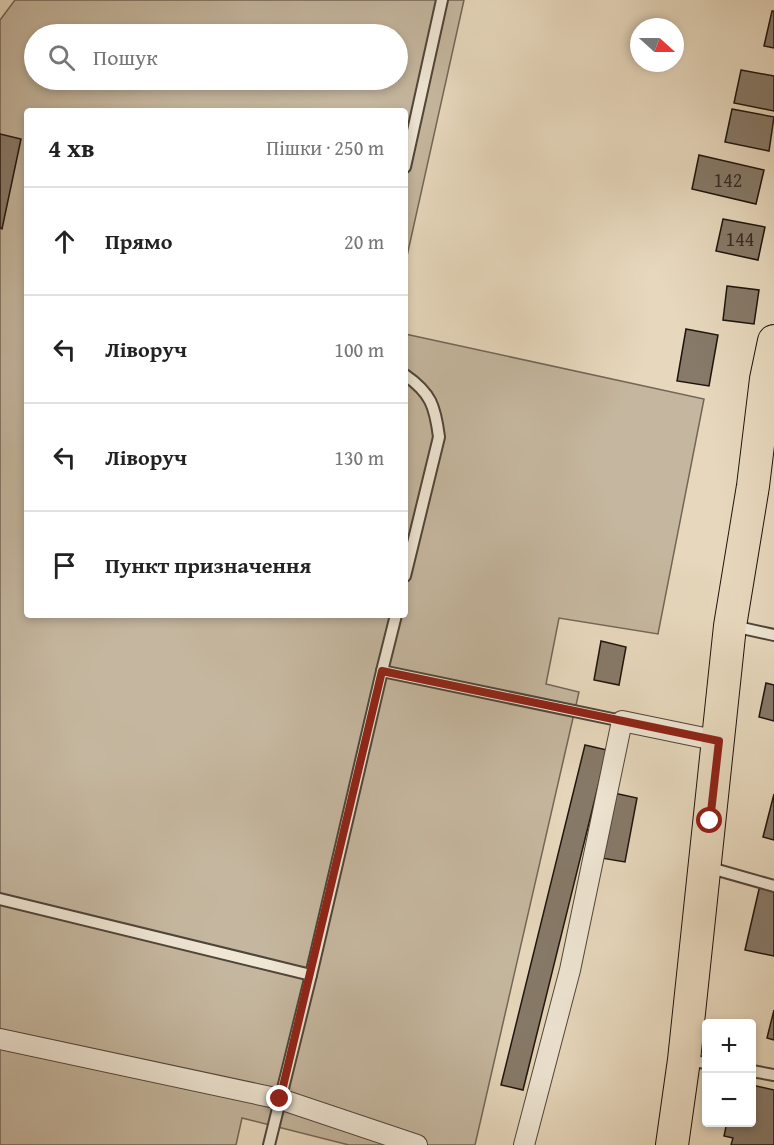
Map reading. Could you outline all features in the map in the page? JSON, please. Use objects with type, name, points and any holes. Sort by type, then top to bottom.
[{"type":"main road","points":[[672,1145],[695,1062],[704,866],[730,626],[770,379],[774,341]]},
{"type":"street","points":[[524,1145],[570,970],[622,721],[719,741]]},
{"type":"street","points":[[0,1039],[280,1099],[417,1145]]},
{"type":"lane","points":[[408,153],[442,0]]},
{"type":"lane","points":[[408,378],[429,395],[436,415],[439,437],[408,564]]},
{"type":"lane","points":[[269,1145],[395,618]]},
{"type":"lane","points":[[730,626],[774,635]]},
{"type":"lane","points":[[382,671],[622,721]]},
{"type":"lane","points":[[704,866],[774,886]]},
{"type":"lane","points":[[0,899],[311,975]]},
{"type":"lane","points":[[756,1072],[774,1075]]},
{"type":"shaded area","points":[[15,0],[464,0],[408,252],[408,108],[24,108],[24,618],[408,618],[408,335],[704,399],[658,634],[559,618],[546,684],[579,692],[475,1145],[349,1145],[242,1118],[236,1145],[0,1145],[0,20]]},
{"type":"building","points":[[772,11],[774,11],[774,48],[764,46]]},
{"type":"building","points":[[741,70],[774,76],[774,111],[734,103]]},
{"type":"building","points":[[732,109],[774,117],[769,151],[725,142]]},
{"type":"building","points":[[0,134],[21,139],[2,229],[0,228]]},
{"type":"building","points":[[699,155],[764,170],[756,204],[692,189]]},
{"type":"building","points":[[723,219],[765,227],[758,260],[716,251]]},
{"type":"building","points":[[727,286],[759,290],[754,324],[723,320]]},
{"type":"building","points":[[686,329],[718,335],[709,386],[677,381]]},
{"type":"building","points":[[601,641],[626,647],[619,685],[594,680]]},
{"type":"building","points":[[766,683],[774,685],[774,721],[759,717]]},
{"type":"building","points":[[585,745],[607,750],[523,1090],[501,1085]]},
{"type":"building","points":[[614,793],[637,798],[625,862],[601,858]]},
{"type":"building","points":[[774,794],[774,840],[763,837]]},
{"type":"building","points":[[760,885],[774,888],[774,956],[745,950]]},
{"type":"building","points":[[774,1010],[774,1040],[767,1038]]},
{"type":"building","points":[[756,1086],[774,1090],[774,1145],[731,1145],[733,1138],[724,1136],[726,1127],[756,1127]]},
{"type":"route","points":[[280,1099],[382,671],[719,741],[710,821]]}]
